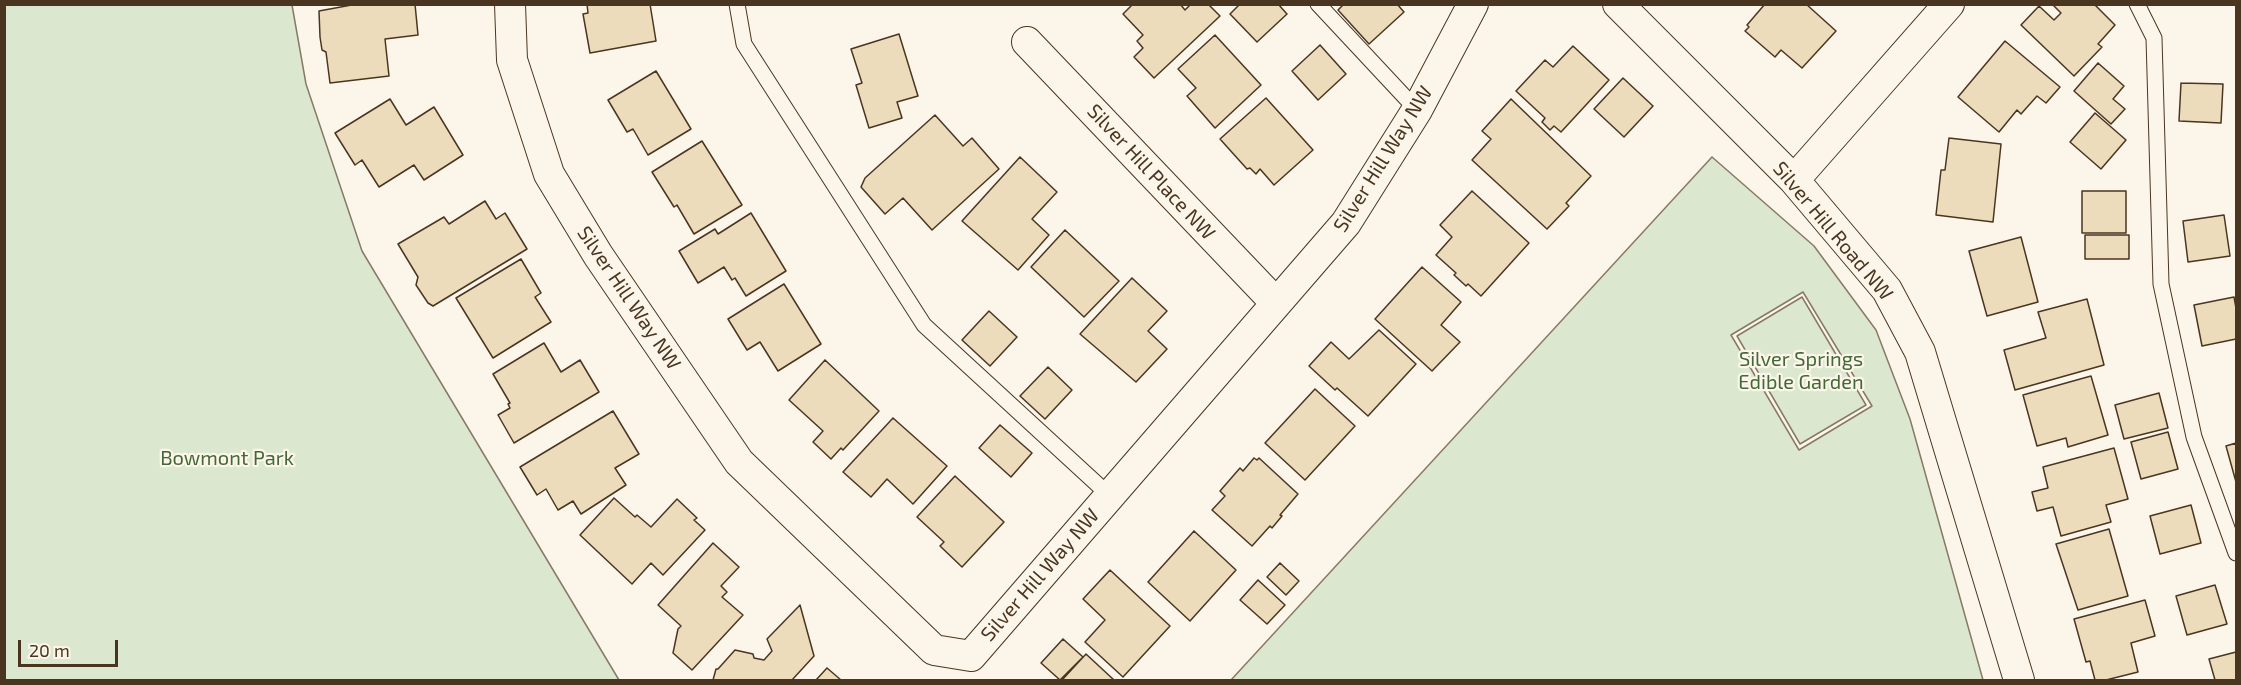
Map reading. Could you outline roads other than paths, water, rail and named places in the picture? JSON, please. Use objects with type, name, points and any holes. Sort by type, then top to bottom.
[{"type":"street","name":"Silver Hill Way NW","points":[[510,4],[512,60],[549,174],[598,255],[739,462],[934,650],[971,656],[1275,302],[1346,223],[1417,110],[1473,4]]},
{"type":"street","name":"Silver Hill Road NW","points":[[1618,4],[1794,180],[1887,290],[1920,352],[2019,681]]},
{"type":"street","points":[[1794,180],[1943,7]]},
{"type":"street","name":"Silver Hill Place NW","points":[[1027,42],[1275,302]]},
{"type":"lane","points":[[737,4],[744,45],[924,325],[1109,495]]},
{"type":"lane","points":[[1318,4],[1417,110]]},
{"type":"lane","points":[[2137,4],[2154,38],[2161,284],[2194,437],[2236,553]]},
{"type":"park label","name":"Silver Springs Edible Garden","points":[[1801,370]]},
{"type":"park label","name":"Bowmont Park","points":[[227,458]]}]
